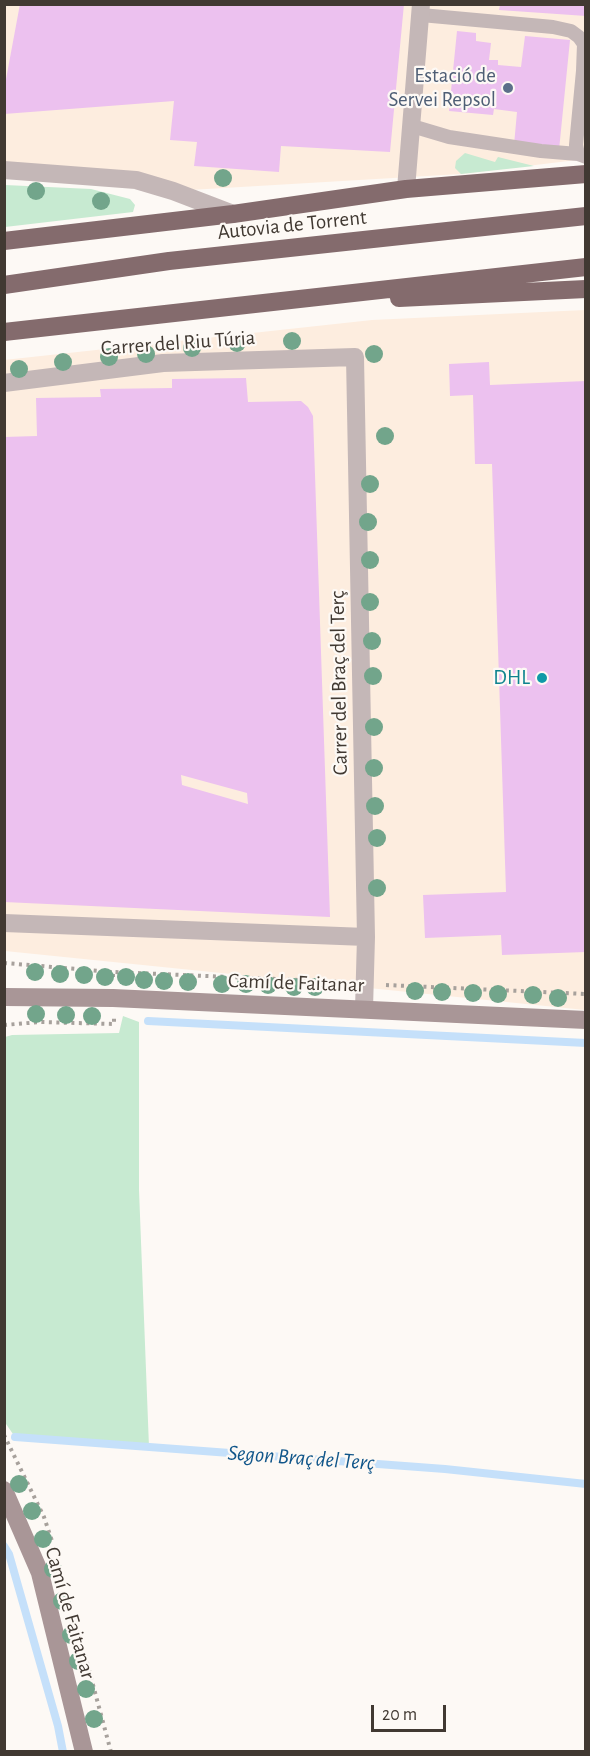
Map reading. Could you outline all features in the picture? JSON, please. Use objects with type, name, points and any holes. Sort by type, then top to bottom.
[{"type":"highway","points":[[4,241],[232,214],[406,189],[585,174]]},
{"type":"highway","name":"Autovia de Torrent","points":[[4,285],[169,261],[585,216]]},
{"type":"highway","points":[[4,332],[585,267]]},
{"type":"highway","points":[[214,307],[585,289]]},
{"type":"street","points":[[406,189],[421,10]]},
{"type":"street","points":[[4,170],[136,180],[173,191],[232,214]]},
{"type":"street","name":"Carrer del Riu Túria","points":[[4,383],[163,363],[355,357]]},
{"type":"street","name":"Carrer del Braç del Terç","points":[[355,357],[366,937],[364,1009]]},
{"type":"street","points":[[4,923],[366,937]]},
{"type":"street","name":"Camí de Faitanar","points":[[4,997],[113,998],[585,1020]]},
{"type":"street","name":"Camí de Faitanar","points":[[4,1490],[40,1573],[84,1752]]},
{"type":"lane","points":[[421,10],[553,27],[571,31],[579,37],[584,44],[576,145],[582,156]]},
{"type":"lane","points":[[411,126],[449,137],[582,156]]},
{"type":"path","points":[[4,963],[113,972],[337,981]]},
{"type":"path","points":[[113,972],[113,982]]},
{"type":"path","points":[[401,986],[585,994]]},
{"type":"path","points":[[4,1026],[40,1022],[114,1024],[114,1014]]},
{"type":"shaded area","points":[[4,5],[585,5],[585,159],[461,174],[173,191],[5,170]]},
{"type":"shaded area","points":[[585,310],[585,1010],[5,951],[4,360],[372,320]]},
{"type":"green space","points":[[465,153],[495,162],[498,157],[534,166],[461,174],[455,168],[456,161]]},
{"type":"green space","points":[[5,185],[91,189],[130,199],[135,205],[133,212],[5,227]]},
{"type":"green space","points":[[123,1016],[139,1022],[139,1190],[149,1447],[15,1437],[4,1421],[5,1037],[119,1033]]},
{"type":"building","points":[[20,4],[404,4],[390,152],[281,146],[279,172],[194,166],[197,142],[170,140],[174,101],[4,114],[4,90]]},
{"type":"building","points":[[500,5],[586,5],[586,16],[499,10]]},
{"type":"building","name":"Estació de Servei Repsol","points":[[457,31],[476,33],[476,41],[491,43],[489,60],[498,60],[498,65],[521,67],[525,36],[570,40],[559,150],[514,145],[517,112],[494,109],[493,115],[449,111]]},
{"type":"building","name":"DHL","points":[[489,362],[490,385],[586,381],[586,952],[502,955],[501,935],[425,938],[423,895],[506,892],[492,464],[475,464],[473,395],[450,396],[449,364]]},
{"type":"building","points":[[246,378],[248,402],[301,401],[313,416],[330,917],[4,902],[4,437],[37,436],[36,398],[101,397],[100,389],[172,388],[172,379]],"holes":[[[181,775],[247,793],[248,804],[182,785]]]},
{"type":"waterway","points":[[148,1021],[586,1043]]},
{"type":"waterway","name":"Segon Braç del Terç","points":[[15,1437],[445,1469],[586,1484]]},
{"type":"waterway","points":[[4,1546],[9,1554],[58,1726],[63,1752]]},
{"type":"place","name":"Estació de Servei Repsol","points":[[508,88]]},
{"type":"place","name":"DHL","points":[[542,678]]}]
